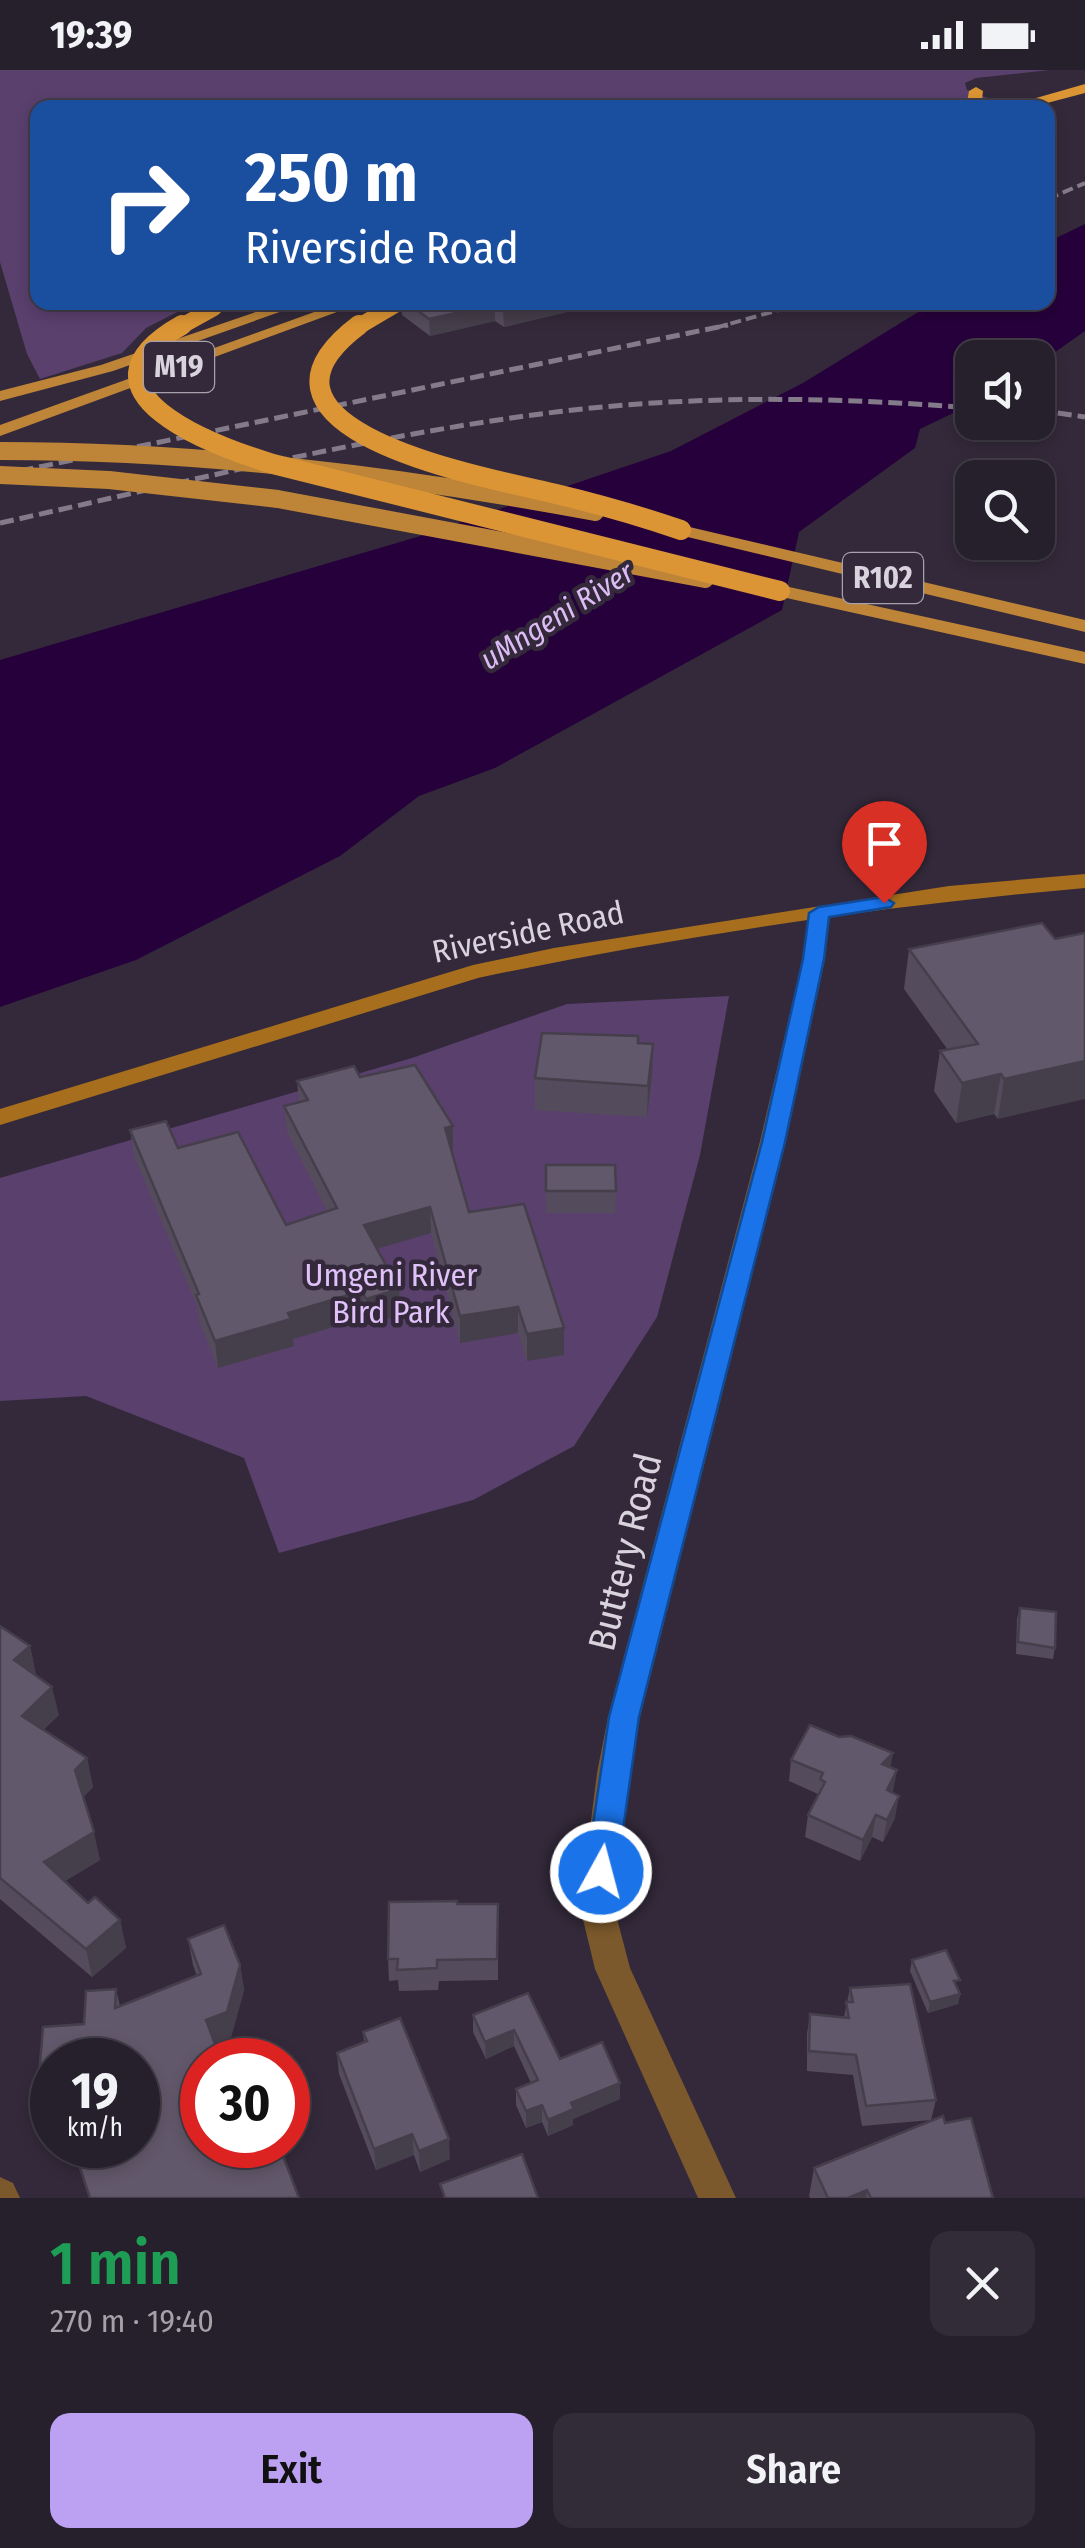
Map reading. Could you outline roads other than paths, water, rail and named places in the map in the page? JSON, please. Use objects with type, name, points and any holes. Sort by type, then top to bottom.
[{"type":"highway","points":[[1039,100],[1085,88]]},
{"type":"highway","points":[[1055,107],[1085,100]]},
{"type":"highway","points":[[212,310],[172,330],[144,358],[138,376],[143,399],[172,426],[232,452],[273,464],[780,590]]},
{"type":"highway","points":[[386,310],[348,331],[320,367],[320,388],[335,415],[368,439],[419,460],[681,530]]},
{"type":"main road","name":"M19","points":[[0,396],[106,368],[276,310]]},
{"type":"main road","name":"M19","points":[[0,431],[335,310]]},
{"type":"main road","points":[[0,451],[138,452],[296,462],[499,493],[681,530]]},
{"type":"main road","points":[[0,476],[109,480],[295,502],[666,574],[780,590]]},
{"type":"main road","name":"R102","points":[[681,530],[1085,626]]},
{"type":"main road","name":"R102","points":[[780,590],[1085,658]]},
{"type":"main road","name":"Riverside Road","points":[[0,1118],[196,1054],[473,972],[571,952],[819,913],[948,894],[1085,881]]},
{"type":"street","name":"Buttery Road","points":[[717,2198],[613,1969],[597,1907],[613,1773],[624,1717],[773,1142],[814,959],[819,913]]},
{"type":"water","name":"uMngeni River","points":[[1085,224],[1085,331],[1055,352],[1055,340],[955,340],[955,412],[920,429],[915,448],[799,532],[782,610],[495,768],[419,796],[340,856],[136,960],[0,1007],[0,660],[417,537],[671,451],[803,383],[922,310],[1055,310],[1055,239]]},
{"type":"railway","points":[[1055,196],[1085,183]]},
{"type":"railway","points":[[719,327],[779,310]]},
{"type":"railway","points":[[719,327],[728,325]]},
{"type":"railway","points":[[0,475],[719,327]]},
{"type":"railway","points":[[715,328],[719,327]]},
{"type":"railway","points":[[0,523],[351,446],[564,411],[768,399],[955,407]]},
{"type":"railway","points":[[1055,413],[1085,417]]},
{"type":"park label","name":"Umgeni River Bird Park","points":[[391,1294]]}]
